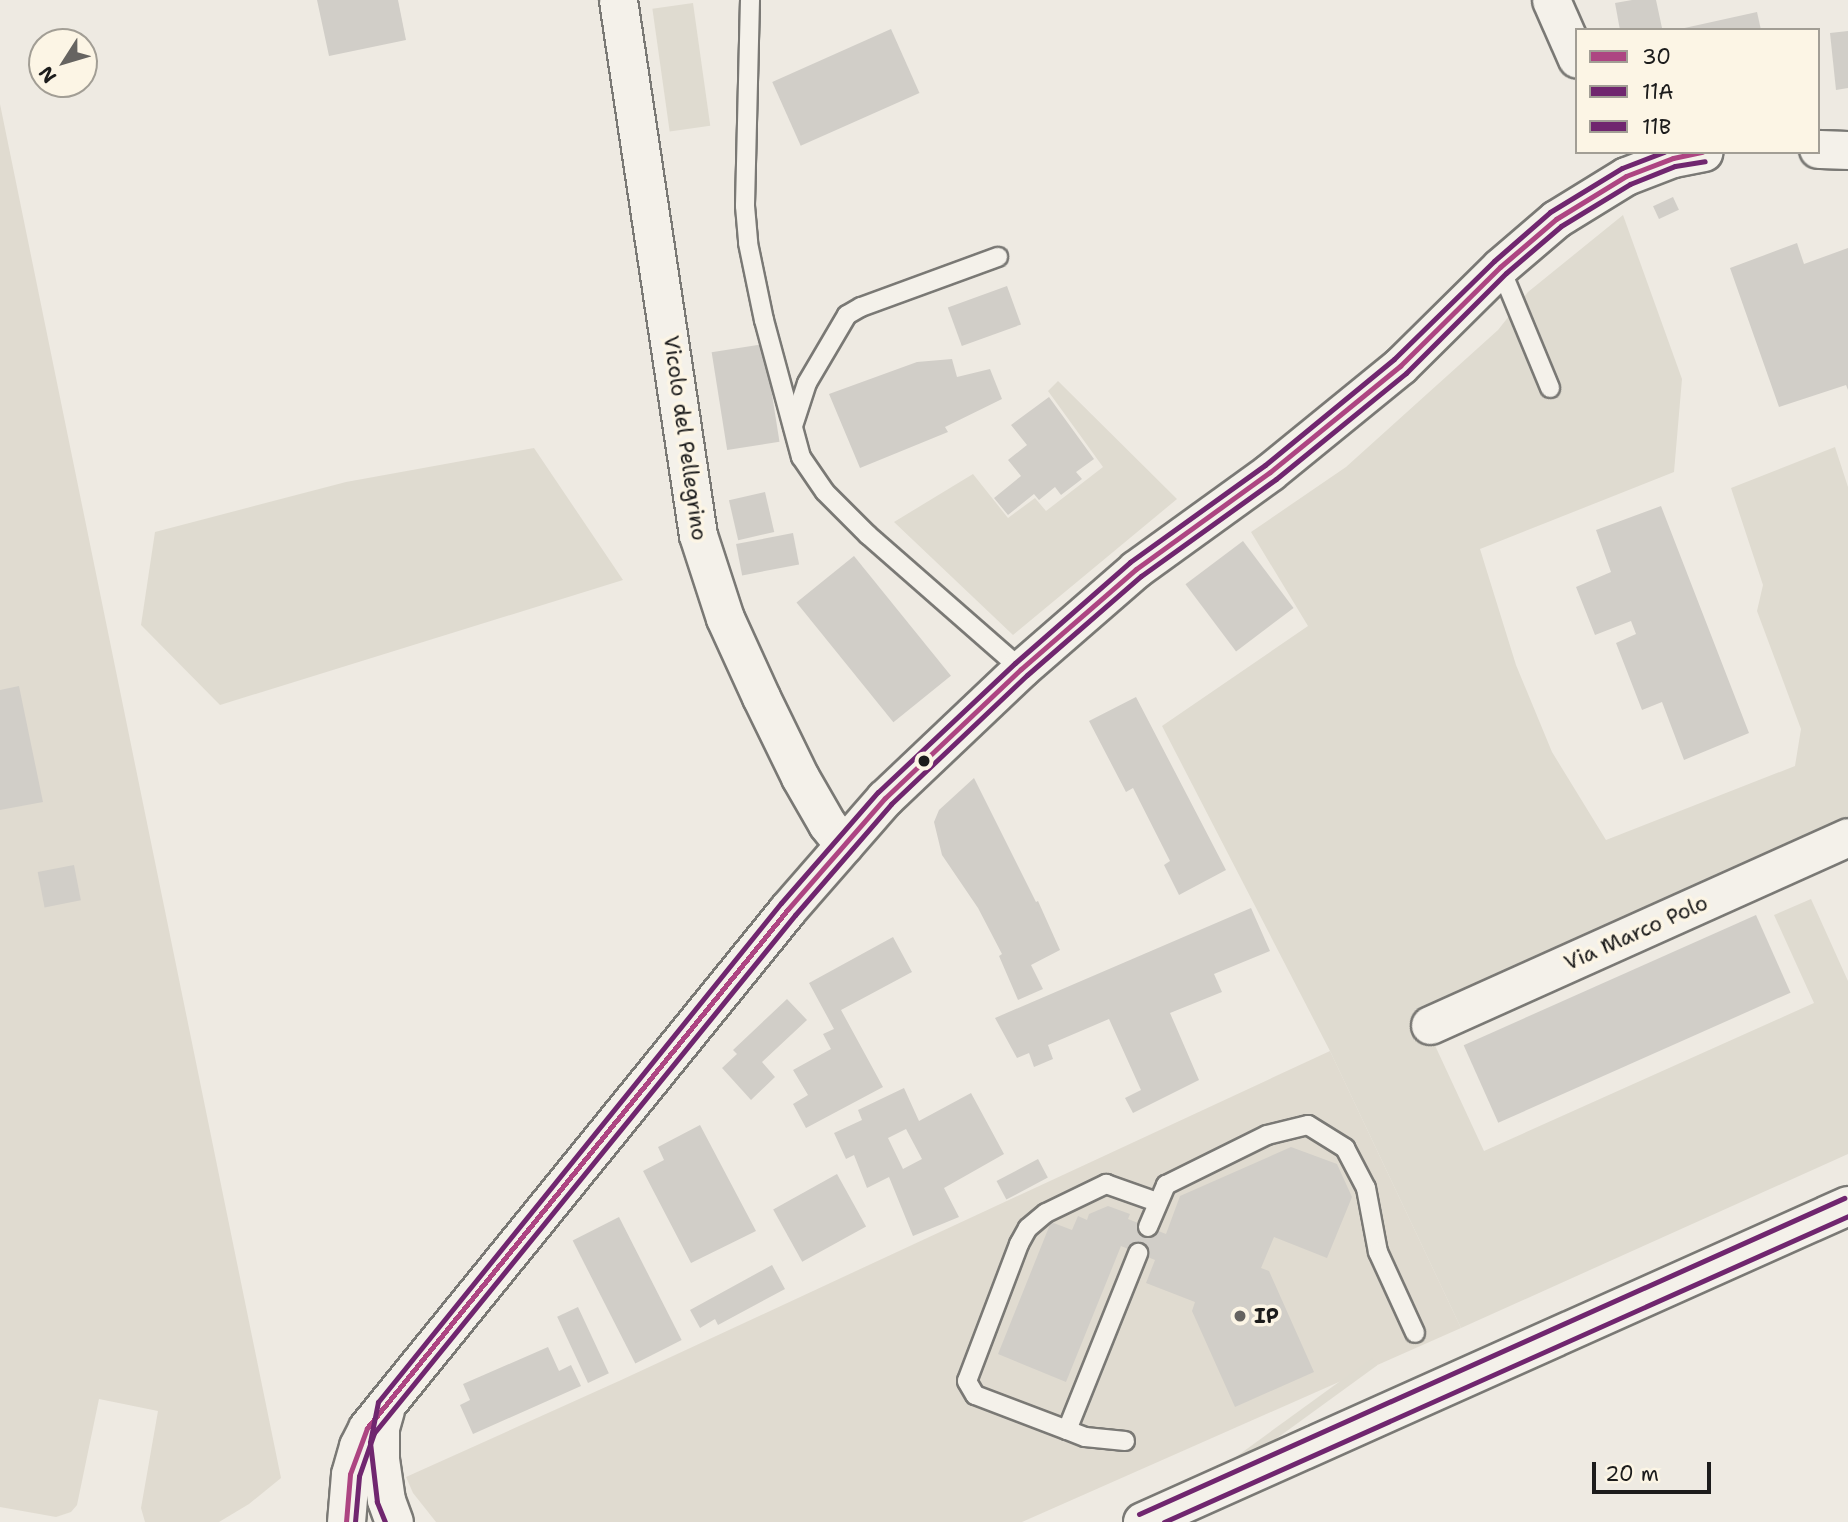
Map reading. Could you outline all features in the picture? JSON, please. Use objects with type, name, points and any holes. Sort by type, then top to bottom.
[{"type":"main road","points":[[1143,1522],[1848,1206]]},
{"type":"street","name":"Vicolo del Pellegrino","points":[[618,0],[698,535],[725,618],[761,697],[800,777],[827,824],[844,845]]},
{"type":"street","points":[[1551,0],[1575,54]]},
{"type":"street","points":[[1820,149],[1848,150]]},
{"type":"street","points":[[346,1522],[350,1474],[358,1446],[367,1428],[788,909],[885,798],[1021,669],[1136,569],[1270,472],[1399,366],[1500,267],[1621,164],[1693,154]]},
{"type":"street","name":"Via Marco Polo","points":[[1430,1025],[1846,844]]},
{"type":"street","points":[[385,1407],[380,1427],[380,1459],[386,1500],[394,1522]]},
{"type":"lane","points":[[750,0],[745,206],[748,243],[764,320],[801,457],[825,492],[897,562],[1021,669]]},
{"type":"lane","points":[[793,426],[807,383],[847,315],[861,307],[998,257]]},
{"type":"lane","points":[[1500,267],[1550,388]]},
{"type":"lane","points":[[1148,1227],[1166,1185],[1267,1135],[1308,1125],[1345,1148],[1366,1188],[1378,1252],[1415,1333]]},
{"type":"lane","points":[[1125,1441],[1086,1437],[1067,1430],[975,1395],[967,1381],[1019,1244],[1028,1228],[1046,1213],[1106,1184],[1118,1186],[1157,1202]]},
{"type":"lane","points":[[1067,1430],[1138,1253]]},
{"type":"shaded area","points":[[693,3],[710,126],[670,131],[652,9]]},
{"type":"shaded area","points":[[0,104],[281,1478],[249,1504],[219,1522],[145,1522],[141,1508],[158,1411],[99,1399],[77,1505],[71,1512],[56,1517],[0,1507]]},
{"type":"shaded area","points":[[1623,215],[1682,379],[1674,472],[1480,549],[1516,665],[1552,752],[1606,840],[1795,766],[1801,729],[1757,611],[1763,585],[1731,488],[1835,447],[1848,487],[1848,824],[1419,1011],[1484,1151],[1814,1003],[1774,915],[1811,899],[1848,981],[1848,1154],[1461,1328],[1330,1051],[1162,726],[1308,626],[1251,532],[1346,467],[1498,330],[1528,292]]},
{"type":"shaded area","points":[[1058,381],[1177,499],[1013,635],[894,522],[973,474],[1008,518],[1035,498],[1046,511],[1103,467],[1048,391]]},
{"type":"shaded area","points":[[534,448],[623,580],[220,705],[141,625],[155,532],[346,482]]},
{"type":"shaded area","points":[[1330,1051],[1461,1328],[1022,1522],[436,1522],[413,1493],[406,1477]]},
{"type":"shaded area","points":[[1372,1358],[1377,1365],[1206,1490],[1200,1483]]},
{"type":"building","points":[[317,0],[398,0],[406,40],[329,56]]},
{"type":"building","points":[[1656,0],[1662,28],[1620,28],[1615,3]]},
{"type":"building","points":[[1757,12],[1761,28],[1685,28]]},
{"type":"building","points":[[891,29],[919,93],[801,146],[772,82]]},
{"type":"building","points":[[1848,31],[1848,88],[1836,90],[1830,33]]},
{"type":"building","points":[[1673,197],[1679,210],[1659,219],[1653,206]]},
{"type":"building","points":[[1797,243],[1804,264],[1848,248],[1848,390],[1846,385],[1779,407],[1730,268]]},
{"type":"building","points":[[1007,286],[1021,325],[962,346],[948,308]]},
{"type":"building","points":[[764,344],[779,442],[727,450],[712,352]]},
{"type":"building","points":[[952,359],[957,377],[990,369],[1002,399],[945,427],[948,432],[860,468],[829,394],[917,362]]},
{"type":"building","points":[[1049,397],[1094,459],[1076,472],[1082,479],[1061,495],[1055,487],[1039,500],[1034,494],[1008,515],[994,498],[1021,476],[1008,460],[1027,445],[1011,425]]},
{"type":"building","points":[[765,492],[774,532],[738,540],[729,500]]},
{"type":"building","points":[[1661,506],[1749,733],[1684,760],[1662,702],[1642,710],[1616,643],[1636,634],[1631,621],[1595,635],[1576,587],[1611,572],[1596,530]]},
{"type":"building","points":[[793,533],[799,564],[742,575],[736,544]]},
{"type":"building","points":[[1243,541],[1294,608],[1236,651],[1185,584]]},
{"type":"building","points":[[854,556],[951,676],[893,722],[796,603]]},
{"type":"building","points":[[19,686],[43,802],[0,810],[0,690]]},
{"type":"building","points":[[1136,697],[1226,870],[1179,895],[1164,865],[1170,861],[1133,788],[1126,792],[1089,721]]},
{"type":"building","points":[[974,778],[1036,902],[1038,901],[1060,950],[1031,965],[1043,989],[1018,1000],[999,956],[1002,954],[978,908],[942,855],[934,822],[939,810]]},
{"type":"building","points":[[74,865],[81,900],[45,907],[38,872]]},
{"type":"building","points":[[1251,908],[1270,951],[1214,974],[1222,992],[1170,1013],[1199,1080],[1133,1113],[1125,1098],[1141,1090],[1109,1019],[1048,1045],[1053,1059],[1034,1067],[1029,1053],[1017,1058],[995,1018]]},
{"type":"building","points":[[1756,915],[1791,993],[1498,1123],[1464,1045]]},
{"type":"building","points":[[893,937],[912,972],[841,1010],[883,1087],[806,1128],[793,1104],[808,1095],[793,1070],[831,1049],[823,1034],[834,1029],[809,983]]},
{"type":"building","points":[[787,999],[807,1020],[762,1062],[775,1077],[751,1100],[722,1068],[737,1054],[733,1050]]},
{"type":"building","points":[[904,1088],[919,1121],[971,1093],[1004,1154],[944,1188],[959,1217],[913,1236],[889,1177],[867,1188],[854,1155],[846,1159],[834,1133],[862,1120],[858,1110]],"holes":[[[906,1129],[922,1159],[903,1169],[888,1138]]]},
{"type":"building","points":[[700,1125],[756,1231],[691,1263],[643,1171],[664,1160],[658,1147]]},
{"type":"building","points":[[1291,1147],[1337,1164],[1352,1197],[1327,1258],[1274,1237],[1261,1268],[1269,1271],[1314,1372],[1235,1407],[1192,1311],[1195,1302],[1146,1283],[1155,1260],[1121,1246],[1066,1382],[998,1354],[1051,1222],[1072,1230],[1078,1216],[1087,1220],[1089,1214],[1108,1206],[1130,1214],[1128,1219],[1166,1234],[1180,1196]]},
{"type":"building","points":[[1038,1159],[1048,1178],[1006,1200],[997,1181]]},
{"type":"building","points":[[837,1174],[866,1226],[802,1262],[773,1209]]},
{"type":"building","points":[[619,1217],[682,1340],[635,1364],[573,1241]]},
{"type":"building","points":[[772,1265],[785,1289],[718,1325],[715,1319],[700,1328],[690,1310]]},
{"type":"building","points":[[578,1307],[609,1373],[588,1383],[557,1317]]},
{"type":"building","points":[[548,1347],[559,1371],[571,1365],[581,1386],[473,1434],[460,1405],[470,1400],[463,1384]]},
{"type":"transit line","name":"11B","points":[[385,1522],[377,1502],[370,1442],[378,1402],[781,903],[878,792],[1015,663],[1130,562],[1265,465],[1394,359],[1494,261],[1550,212],[1622,168],[1659,154]]},
{"type":"transit line","name":"30","points":[[346,1522],[350,1474],[367,1428],[788,909],[885,798],[1021,669],[1136,569],[1270,472],[1400,366],[1500,267],[1556,219],[1626,176],[1673,158],[1692,154]]},
{"type":"transit line","name":"11A","points":[[355,1522],[359,1476],[374,1433],[795,915],[891,804],[1027,675],[1141,576],[1276,479],[1406,373],[1506,273],[1561,226],[1630,184],[1675,166],[1705,161]]},
{"type":"transit line","name":"11B","points":[[1139,1514],[1844,1198]]},
{"type":"transit line","name":"11A","points":[[1164,1522],[1848,1216]]},
{"type":"place","name":"IP","points":[[1240,1316]]}]
